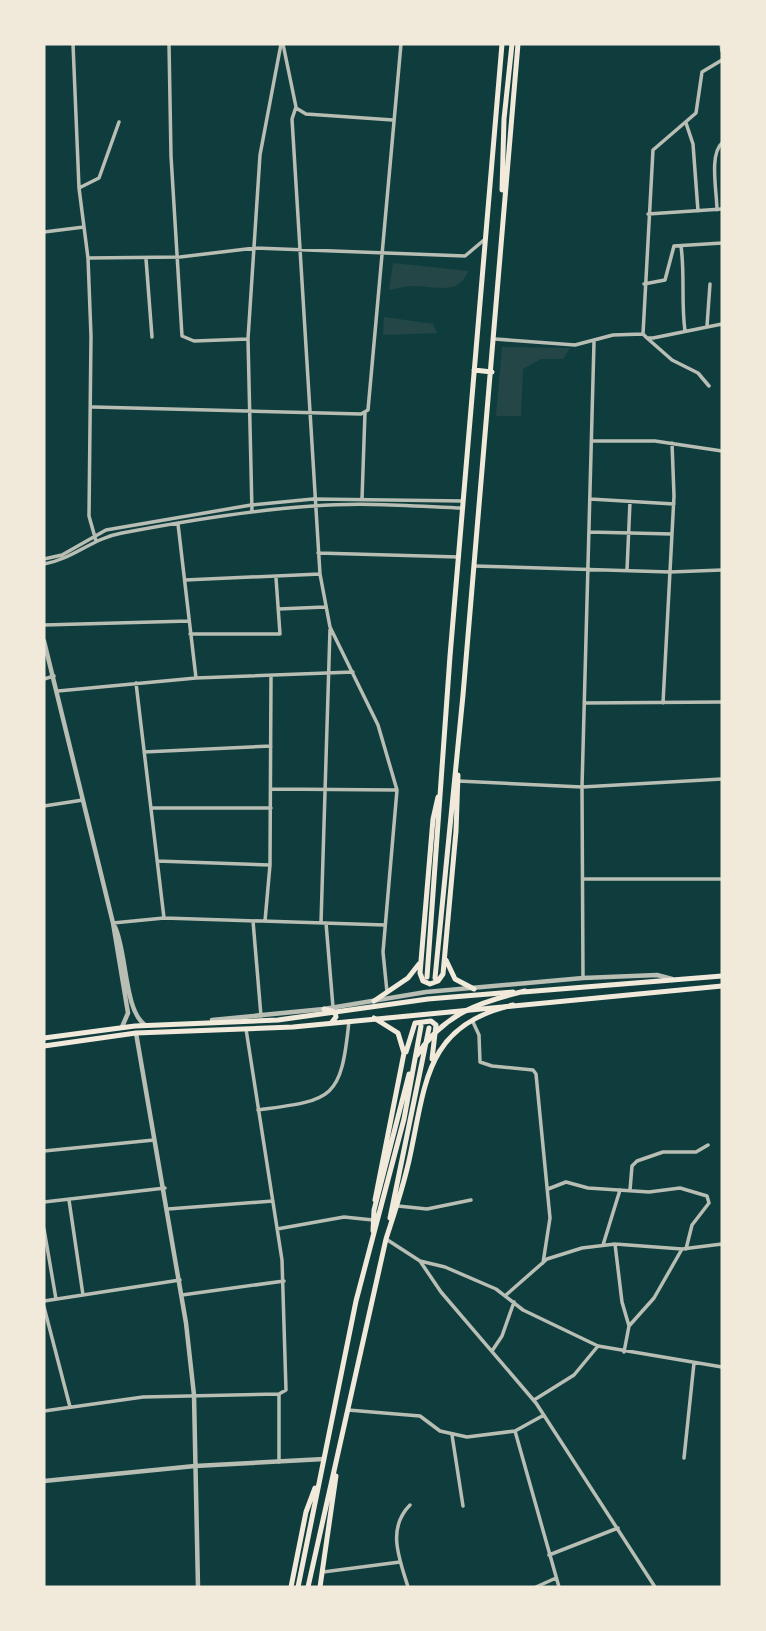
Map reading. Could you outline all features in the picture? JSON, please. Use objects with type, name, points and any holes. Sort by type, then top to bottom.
[{"type":"main road","points":[[504,204],[502,160],[512,44]]},
{"type":"main road","points":[[435,978],[495,339],[518,44]]},
{"type":"main road","points":[[427,978],[450,656],[502,46]]},
{"type":"main road","points":[[474,370],[492,372]]},
{"type":"main road","points":[[450,656],[466,659]]},
{"type":"main road","points":[[440,790],[433,819],[421,977],[432,984],[443,974],[458,781],[456,763]]},
{"type":"main road","points":[[445,953],[452,975],[474,989]]},
{"type":"main road","points":[[374,1001],[388,995],[412,974],[422,954]]},
{"type":"main road","points":[[44,1038],[122,1027],[135,1030],[145,1025],[278,1020],[428,999],[722,976]]},
{"type":"main road","points":[[44,1046],[135,1030],[246,1029],[329,1023],[722,986]]},
{"type":"main road","points":[[374,1210],[401,1097],[413,1063],[428,1039],[449,1019],[472,1006],[525,991]]},
{"type":"main road","points":[[427,1079],[439,1051],[471,1019],[513,1005]]},
{"type":"main road","points":[[324,1009],[336,1014],[334,1020],[329,1023]]},
{"type":"main road","points":[[374,1018],[398,1033],[403,1042],[404,1060]]},
{"type":"main road","points":[[375,1234],[373,1220],[377,1177],[404,1060],[415,1023],[435,1023],[437,1037],[398,1206],[386,1237]]},
{"type":"main road","points":[[298,1587],[356,1301],[404,1119],[421,1026]]},
{"type":"main road","points":[[308,1587],[386,1237],[429,1028]]},
{"type":"main road","points":[[320,1587],[334,1502],[337,1460]]},
{"type":"main road","points":[[292,1587],[306,1512],[320,1475]]},
{"type":"street","points":[[73,44],[79,188],[88,258],[93,407],[89,508],[96,541]]},
{"type":"street","points":[[169,44],[171,156],[180,257],[182,336],[194,341],[248,339]]},
{"type":"street","points":[[282,44],[296,107],[292,119],[313,499],[325,607],[330,627],[354,672],[386,744],[397,790],[383,969],[388,995],[583,978],[657,975],[677,980]]},
{"type":"street","points":[[252,512],[247,412],[248,339],[260,155],[282,44]]},
{"type":"street","points":[[362,499],[366,412],[369,406],[401,44]]},
{"type":"street","points":[[721,44],[722,51]]},
{"type":"street","points":[[709,386],[698,373],[672,360],[645,336],[644,284],[653,150],[658,142],[686,123],[698,105],[702,72],[722,60]]},
{"type":"street","points":[[296,107],[306,114],[393,120]]},
{"type":"street","points":[[79,188],[99,178],[119,122]]},
{"type":"street","points":[[686,123],[693,144],[698,211]]},
{"type":"street","points":[[648,214],[720,210],[716,157],[722,143]]},
{"type":"street","points":[[44,232],[84,227]]},
{"type":"street","points":[[88,258],[180,257],[255,248],[465,256],[484,240]]},
{"type":"street","points":[[644,284],[665,280],[674,247],[722,243]]},
{"type":"street","points":[[681,246],[683,272],[680,287],[685,331]]},
{"type":"street","points":[[145,258],[152,337]]},
{"type":"street","points":[[707,326],[710,284]]},
{"type":"street","points":[[495,339],[575,345],[613,335],[645,336],[722,324]]},
{"type":"street","points":[[583,978],[585,879],[582,787],[594,342]]},
{"type":"street","points":[[93,407],[247,412],[366,412]]},
{"type":"street","points":[[591,441],[672,443],[722,451]]},
{"type":"street","points":[[663,703],[674,504],[672,443]]},
{"type":"street","points":[[44,561],[62,555],[94,535],[119,527],[251,505],[313,499],[362,499],[463,505]]},
{"type":"street","points":[[590,499],[674,504]]},
{"type":"street","points":[[626,570],[630,502]]},
{"type":"street","points":[[44,561],[68,558],[96,541],[120,533],[252,512],[314,505],[463,505]]},
{"type":"street","points":[[178,524],[195,678]]},
{"type":"street","points":[[589,532],[672,534]]},
{"type":"street","points":[[318,553],[459,557]]},
{"type":"street","points":[[474,566],[670,572],[722,570]]},
{"type":"street","points":[[184,580],[320,574]]},
{"type":"street","points":[[190,635],[280,634],[276,578]]},
{"type":"street","points":[[278,610],[325,607]]},
{"type":"street","points":[[44,625],[188,621]]},
{"type":"street","points":[[330,627],[324,792],[324,923],[333,1007]]},
{"type":"street","points":[[44,641],[113,923],[122,946],[128,1013],[122,1027]]},
{"type":"street","points":[[58,691],[195,678],[354,672]]},
{"type":"street","points":[[44,678],[54,676]]},
{"type":"street","points":[[265,921],[270,864],[271,676]]},
{"type":"street","points":[[136,683],[164,918]]},
{"type":"street","points":[[584,703],[722,702]]},
{"type":"street","points":[[144,752],[271,746]]},
{"type":"street","points":[[458,781],[582,787],[722,779]]},
{"type":"street","points":[[271,789],[324,792],[397,790]]},
{"type":"street","points":[[44,806],[83,800]]},
{"type":"street","points":[[150,808],[271,808]]},
{"type":"street","points":[[157,861],[270,864]]},
{"type":"street","points":[[585,879],[722,879]]},
{"type":"street","points":[[113,923],[164,918],[385,925]]},
{"type":"street","points":[[253,921],[261,1016]]},
{"type":"street","points":[[125,979],[134,1012],[145,1025]]},
{"type":"street","points":[[183,1024],[374,1001]]},
{"type":"street","points":[[471,1019],[479,1035],[480,1062],[492,1066],[533,1070],[536,1074],[550,1224],[543,1263]]},
{"type":"street","points":[[258,1110],[318,1099],[329,1094],[336,1084],[349,1021]]},
{"type":"street","points":[[44,1411],[144,1396],[279,1394],[286,1390],[288,1384],[284,1281],[246,1029]]},
{"type":"street","points":[[135,1030],[183,1296],[194,1395],[198,1587]]},
{"type":"street","points":[[44,1151],[156,1140]]},
{"type":"street","points":[[630,1190],[632,1166],[637,1161],[663,1152],[696,1152],[708,1145]]},
{"type":"street","points":[[548,1189],[566,1182],[588,1188],[649,1192],[680,1188],[707,1196],[709,1203],[692,1225],[684,1249],[654,1298],[629,1326]]},
{"type":"street","points":[[44,1202],[165,1188]]},
{"type":"street","points":[[604,1245],[620,1190]]},
{"type":"street","points":[[69,1200],[83,1295]]},
{"type":"street","points":[[398,1206],[427,1209],[471,1200]]},
{"type":"street","points":[[168,1209],[273,1201]]},
{"type":"street","points":[[277,1229],[344,1216],[373,1220]]},
{"type":"street","points":[[44,1229],[56,1299]]},
{"type":"street","points":[[386,1237],[420,1261],[441,1293],[534,1400],[655,1587]]},
{"type":"street","points":[[506,1295],[543,1263],[564,1253],[615,1244],[684,1249],[722,1244]]},
{"type":"street","points":[[615,1244],[622,1302],[629,1326],[624,1352]]},
{"type":"street","points":[[420,1261],[445,1267],[506,1295],[527,1312],[598,1346],[722,1367]]},
{"type":"street","points":[[44,1301],[180,1280]]},
{"type":"street","points":[[183,1296],[284,1281]]},
{"type":"street","points":[[492,1351],[502,1336],[514,1302]]},
{"type":"street","points":[[44,1307],[70,1407]]},
{"type":"street","points":[[534,1400],[574,1374],[598,1346]]},
{"type":"street","points":[[684,1458],[694,1363]]},
{"type":"street","points":[[279,1394],[279,1462]]},
{"type":"street","points":[[348,1410],[420,1416],[452,1435],[467,1437],[515,1431],[544,1415]]},
{"type":"street","points":[[515,1431],[559,1587]]},
{"type":"street","points":[[452,1435],[463,1506]]},
{"type":"street","points":[[44,1481],[195,1466],[324,1460]]},
{"type":"street","points":[[408,1587],[400,1562],[397,1524],[410,1505]]},
{"type":"street","points":[[549,1555],[618,1528]]},
{"type":"street","points":[[323,1572],[400,1562]]},
{"type":"street","points":[[536,1587],[556,1578]]},
{"type":"shaded area","points":[[393,263],[468,271],[464,279],[452,287],[409,286],[389,290]]},
{"type":"shaded area","points":[[384,317],[433,324],[437,333],[383,335]]},
{"type":"shaded area","points":[[502,347],[570,348],[563,359],[541,359],[523,369],[521,416],[496,416]]}]
